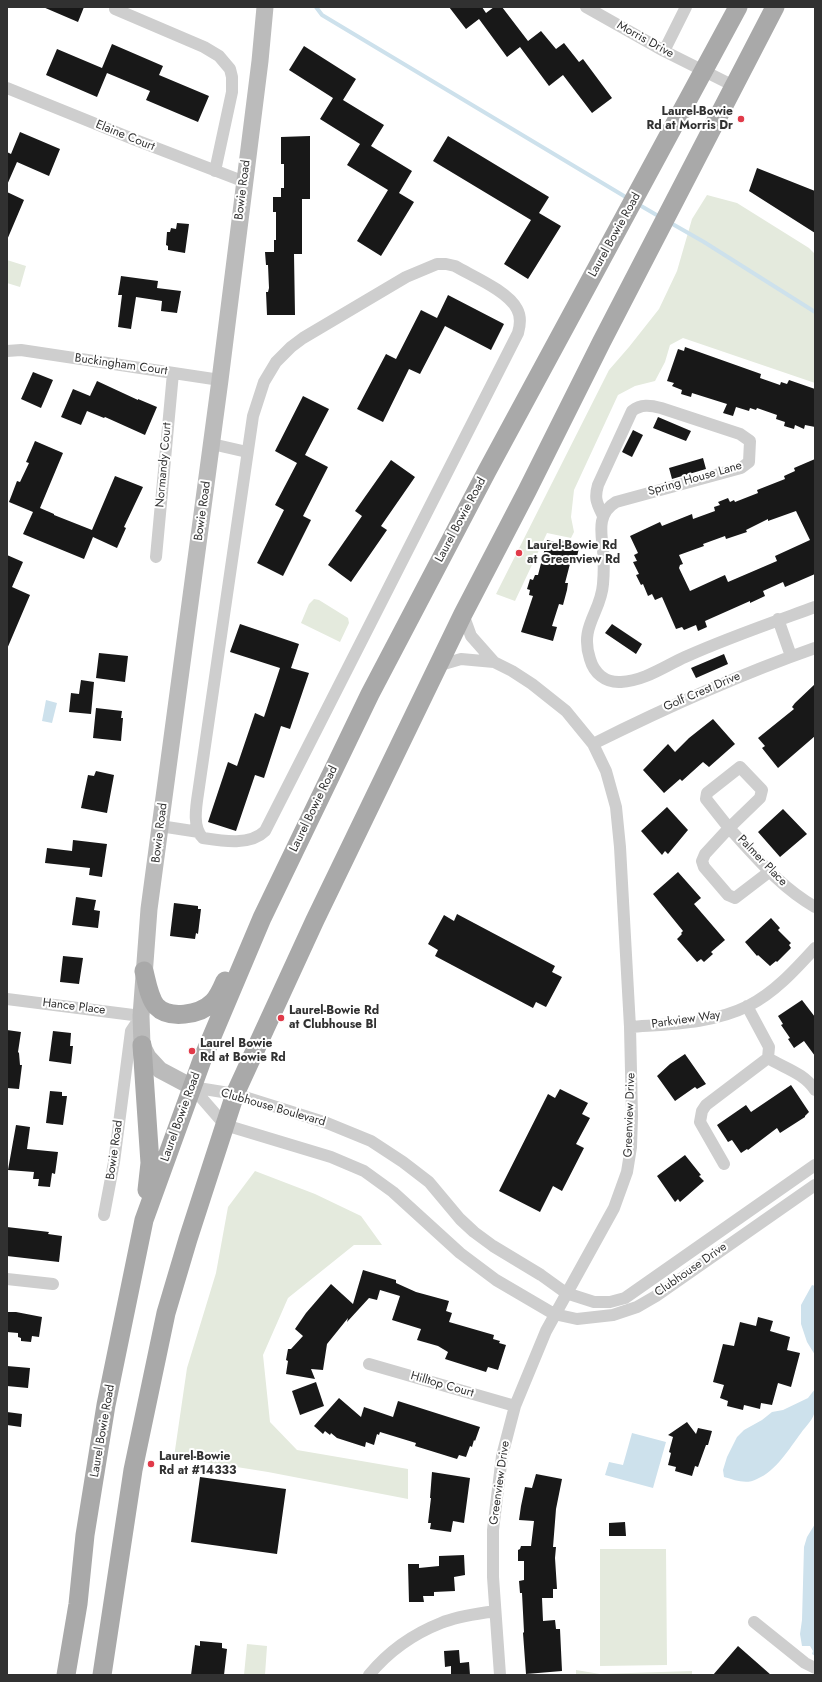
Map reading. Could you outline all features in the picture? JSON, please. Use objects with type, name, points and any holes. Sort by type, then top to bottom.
[{"type":"main road","name":"Laurel Bowie Road","points":[[66,1675],[78,1604],[89,1513],[105,1413],[144,1220],[202,1060],[262,918],[377,680],[487,472],[738,7]]},
{"type":"main road","points":[[102,1675],[133,1470],[170,1296],[235,1094],[315,920],[437,666],[527,492],[602,341],[775,7]]},
{"type":"main road","points":[[144,971],[152,999],[157,1007],[165,1012],[184,1014],[205,1008],[216,997],[246,932],[252,923],[262,918]]},
{"type":"main road","points":[[142,1045],[150,1163],[144,1220]]},
{"type":"street","name":"Bowie Road","points":[[192,1087],[160,1070],[148,1057],[142,1045],[141,1016],[144,971],[149,909],[212,444],[260,61],[265,7]]},
{"type":"street","name":"Morris Drive","points":[[586,7],[664,51],[734,86]]},
{"type":"street","points":[[664,51],[686,7]]},
{"type":"street","points":[[116,9],[204,47],[219,56],[230,69],[232,77],[232,92],[215,171]]},
{"type":"street","name":"Elaine Court","points":[[7,88],[244,182]]},
{"type":"street","points":[[437,264],[455,266],[503,294],[517,308],[519,314],[519,328],[514,343],[265,831],[257,837],[245,840],[203,838],[199,832],[196,818],[199,787],[252,416],[260,392],[271,370],[283,355],[303,338],[406,277],[437,264]]},
{"type":"street","name":"Buckingham Court","points":[[7,351],[21,350],[220,380]]},
{"type":"street","name":"Normandy Court","points":[[156,557],[173,373]]},
{"type":"street","name":"Spring House Lane","points":[[603,516],[595,495],[598,485],[632,411],[637,407],[650,405],[661,408],[740,434],[750,441],[750,462],[741,468],[616,502],[605,510],[601,533],[604,570],[602,593],[598,606],[591,619],[587,637],[589,658],[594,669],[605,679],[622,682],[649,674],[685,657],[778,619],[815,607]]},
{"type":"street","points":[[212,444],[247,452]]},
{"type":"street","name":"Greenview Drive","points":[[463,614],[471,636],[494,662],[512,671],[552,699],[566,711],[593,744],[606,771],[614,800],[618,825],[630,1027],[632,1116],[631,1147],[627,1172],[614,1208],[554,1314],[515,1406],[502,1456],[493,1530],[495,1611],[500,1675]]},
{"type":"street","points":[[778,619],[791,656]]},
{"type":"street","name":"Golf Crest Drive","points":[[593,744],[690,697],[791,656],[815,648]]},
{"type":"street","points":[[437,666],[461,659],[494,662]]},
{"type":"street","name":"Palmer Place","points":[[729,828],[760,798],[762,790],[740,767],[707,793],[706,799],[729,828],[769,872],[792,892],[815,907]]},
{"type":"street","points":[[160,826],[199,832]]},
{"type":"street","points":[[729,828],[704,854],[702,861],[704,867],[728,895],[735,898],[769,872]]},
{"type":"street","name":"Parkview Way","points":[[630,1027],[700,1020],[724,1015],[747,1006],[787,977],[815,948]]},
{"type":"street","name":"Hance Place","points":[[7,998],[141,1016]]},
{"type":"street","points":[[747,1006],[768,1052],[807,1080],[815,1090]]},
{"type":"street","name":"Bowie Road","points":[[104,1215],[114,1162],[131,1031],[141,1016]]},
{"type":"street","points":[[724,1164],[700,1122],[702,1111],[706,1105],[768,1052]]},
{"type":"street","name":"Clubhouse Boulevard","points":[[192,1087],[235,1094],[327,1123],[371,1141],[403,1162],[429,1182],[460,1219],[474,1232],[566,1293]]},
{"type":"street","name":"Clubhouse Boulevard","points":[[192,1087],[225,1125]]},
{"type":"street","points":[[225,1125],[331,1156],[364,1171],[393,1192],[460,1253],[496,1280],[554,1314]]},
{"type":"street","name":"Clubhouse Drive","points":[[566,1293],[594,1302],[610,1302],[625,1298],[815,1166]]},
{"type":"street","name":"Clubhouse Drive","points":[[554,1314],[576,1319],[613,1315],[637,1307],[656,1296],[815,1185]]},
{"type":"street","points":[[7,1279],[53,1284]]},
{"type":"street","name":"Hilltop Court","points":[[369,1364],[515,1406]]},
{"type":"street","points":[[369,1675],[390,1654],[421,1632],[441,1623],[495,1611]]},
{"type":"street","points":[[754,1622],[805,1663],[815,1668]]},
{"type":"shaded area","points":[[707,195],[737,203],[809,248],[815,254],[815,383],[683,338],[670,345],[665,362],[655,381],[635,386],[618,395],[574,490],[571,517],[574,532],[571,538],[547,533],[515,601],[496,594],[609,370],[659,309],[677,271],[692,219]]},
{"type":"shaded area","points":[[7,260],[26,266],[20,287],[7,283]]},
{"type":"shaded area","points":[[314,599],[319,600],[348,618],[349,623],[340,642],[301,623],[309,604]]},
{"type":"shaded area","points":[[255,1171],[315,1194],[361,1216],[382,1245],[354,1245],[288,1298],[263,1355],[270,1422],[297,1450],[408,1469],[408,1499],[268,1472],[174,1457],[187,1368],[216,1273],[228,1207]]},
{"type":"shaded area","points":[[600,1549],[666,1549],[667,1665],[600,1666]]},
{"type":"shaded area","points":[[247,1644],[267,1646],[265,1675],[244,1675]]},
{"type":"shaded area","points":[[576,1670],[600,1674],[692,1671],[692,1675],[576,1675]]},
{"type":"water","points":[[46,700],[57,703],[52,723],[42,721]]},
{"type":"water","points":[[812,1285],[815,1286],[815,1355],[807,1342],[801,1324],[801,1305]]},
{"type":"water","points":[[815,1389],[815,1408],[810,1422],[770,1471],[749,1482],[724,1477],[723,1470],[727,1457],[737,1437],[744,1430],[762,1420],[772,1412],[783,1410],[808,1398]]},
{"type":"water","points":[[632,1433],[666,1442],[653,1488],[605,1475],[609,1462],[623,1465]]},
{"type":"water","points":[[815,1524],[815,1656],[812,1654],[813,1651],[810,1646],[802,1646],[800,1634],[802,1620],[804,1547],[807,1537]]},
{"type":"building","points":[[43,7],[84,7],[78,22]]},
{"type":"building","points":[[449,7],[482,7],[486,13],[494,7],[502,7],[528,41],[541,31],[556,49],[564,43],[579,62],[583,59],[612,98],[592,113],[563,75],[549,86],[520,47],[507,57],[479,19],[466,29]]},
{"type":"building","points":[[112,44],[163,66],[159,75],[209,96],[198,122],[146,100],[150,91],[107,73],[97,97],[46,75],[57,49],[102,68]]},
{"type":"building","points":[[304,46],[356,79],[343,100],[384,125],[371,146],[412,171],[399,193],[414,202],[381,256],[357,241],[388,190],[347,165],[360,144],[320,119],[333,98],[289,70]]},
{"type":"building","points":[[20,132],[60,149],[49,176],[17,162],[7,185],[7,152],[11,154]]},
{"type":"building","points":[[310,136],[310,199],[302,199],[302,254],[294,254],[295,315],[267,315],[266,292],[268,292],[269,288],[268,265],[266,265],[265,252],[274,252],[274,240],[276,240],[276,212],[273,212],[273,197],[281,197],[281,188],[284,188],[284,164],[281,164],[281,137]]},
{"type":"building","points":[[448,136],[549,197],[539,213],[561,226],[528,279],[504,264],[531,220],[433,161]]},
{"type":"building","points":[[757,168],[815,191],[815,233],[749,191]]},
{"type":"building","points":[[7,192],[24,200],[7,240]]},
{"type":"building","points":[[177,223],[189,224],[185,253],[168,250],[168,246],[166,245],[167,232],[170,232],[171,228],[176,229]]},
{"type":"building","points":[[121,276],[158,281],[157,288],[181,291],[177,313],[161,311],[162,301],[136,297],[131,329],[118,327],[122,295],[118,295]]},
{"type":"building","points":[[448,295],[504,324],[491,350],[445,326],[420,374],[409,369],[383,422],[357,409],[386,354],[396,359],[421,310],[437,318]]},
{"type":"building","points":[[685,347],[761,374],[760,378],[780,385],[781,382],[787,384],[789,380],[815,389],[815,427],[805,425],[804,429],[795,425],[794,429],[784,426],[785,422],[776,419],[777,415],[757,408],[756,410],[750,408],[749,411],[736,407],[733,416],[723,413],[727,404],[692,393],[691,397],[681,394],[682,390],[672,386],[674,383],[667,381],[678,349],[684,351]]},
{"type":"building","points":[[33,372],[53,380],[41,408],[21,399]]},
{"type":"building","points":[[97,381],[157,407],[145,435],[105,417],[104,418],[87,411],[81,425],[61,417],[73,389],[90,396]]},
{"type":"building","points":[[303,396],[329,409],[305,455],[328,467],[303,516],[311,520],[283,576],[257,563],[284,510],[275,505],[297,463],[275,451]]},
{"type":"building","points":[[658,417],[691,431],[686,441],[653,428]]},
{"type":"building","points":[[633,430],[643,435],[632,457],[622,452]]},
{"type":"building","points":[[35,441],[63,453],[40,508],[54,515],[92,530],[115,476],[143,487],[124,527],[126,528],[117,548],[93,537],[84,559],[23,534],[33,512],[9,502],[17,481],[20,482],[29,463],[26,462]]},
{"type":"building","points":[[703,458],[706,469],[672,479],[669,468]]},
{"type":"building","points":[[815,459],[815,574],[785,587],[783,582],[763,591],[765,596],[705,621],[707,627],[698,631],[696,625],[684,630],[682,627],[676,629],[662,597],[655,600],[652,594],[648,596],[643,584],[641,585],[636,575],[639,574],[633,562],[637,561],[634,555],[638,553],[630,536],[660,522],[662,526],[692,514],[693,519],[715,511],[714,507],[720,505],[718,502],[728,498],[730,502],[734,500],[735,502],[758,493],[757,490],[785,479],[784,476],[795,471],[794,468]],"holes":[[[796,511],[810,540],[775,556],[777,561],[728,582],[725,575],[690,591],[679,568],[680,565],[683,564],[679,555],[704,546],[703,544],[725,536],[726,539],[747,532],[746,530],[768,519],[768,521]]]},
{"type":"building","points":[[391,460],[415,477],[381,526],[387,530],[351,582],[328,565],[362,516],[355,511]]},
{"type":"building","points":[[547,540],[559,543],[560,540],[578,545],[577,548],[579,548],[576,561],[571,560],[565,583],[568,583],[563,605],[559,604],[552,626],[557,627],[553,641],[521,632],[533,596],[529,595],[530,590],[527,589],[530,579],[533,580],[535,575],[538,575]]},
{"type":"building","points":[[7,555],[23,562],[12,587],[30,595],[7,649]]},
{"type":"building","points":[[240,624],[299,644],[291,668],[309,673],[290,729],[281,726],[264,778],[255,775],[236,831],[208,822],[228,762],[237,766],[255,713],[264,717],[280,668],[230,652]]},
{"type":"building","points":[[612,624],[642,644],[636,654],[605,633]]},
{"type":"building","points":[[99,653],[128,656],[125,682],[96,678]]},
{"type":"building","points":[[724,654],[728,664],[696,678],[691,668]]},
{"type":"building","points":[[81,680],[94,682],[91,714],[69,712],[71,693],[79,694]]},
{"type":"building","points":[[815,684],[815,736],[778,768],[762,748],[765,746],[758,738],[794,709],[792,707],[795,703]]},
{"type":"building","points":[[96,708],[122,711],[121,718],[123,718],[121,741],[93,738]]},
{"type":"building","points":[[713,719],[735,744],[709,767],[703,762],[682,781],[680,779],[664,793],[643,770],[668,744],[675,752],[689,738]]},
{"type":"building","points":[[96,771],[114,775],[107,813],[81,808],[88,775],[94,776]]},
{"type":"building","points":[[667,807],[688,830],[668,854],[665,851],[662,855],[641,831]]},
{"type":"building","points":[[783,809],[807,834],[780,857],[758,832]]},
{"type":"building","points":[[73,840],[107,844],[102,877],[89,875],[90,868],[45,863],[47,848],[72,851]]},
{"type":"building","points":[[678,872],[701,898],[694,904],[725,940],[711,952],[713,954],[704,962],[701,959],[697,962],[677,939],[683,931],[653,894]]},
{"type":"building","points":[[76,897],[96,900],[94,910],[100,911],[98,928],[72,925]]},
{"type":"building","points":[[174,903],[198,906],[198,909],[201,909],[198,934],[196,933],[195,939],[170,936]]},
{"type":"building","points":[[457,914],[555,966],[552,972],[562,977],[546,1007],[536,1002],[533,1008],[435,956],[438,950],[428,944],[444,915],[454,921]]},
{"type":"building","points":[[771,918],[780,928],[778,930],[791,943],[789,945],[791,948],[777,962],[776,961],[770,966],[758,955],[757,956],[745,942]]},
{"type":"building","points":[[63,956],[83,958],[79,984],[60,982]]},
{"type":"building","points":[[802,1000],[815,1017],[815,1056],[804,1041],[794,1048],[788,1039],[790,1038],[781,1025],[783,1024],[778,1016]]},
{"type":"building","points":[[7,1030],[21,1032],[18,1052],[20,1065],[22,1065],[19,1089],[7,1088]]},
{"type":"building","points":[[53,1031],[71,1033],[70,1046],[73,1046],[71,1064],[49,1061]]},
{"type":"building","points":[[685,1054],[706,1084],[697,1089],[695,1087],[675,1101],[657,1076],[670,1064]]},
{"type":"building","points":[[791,1085],[809,1112],[805,1117],[780,1133],[777,1128],[748,1150],[747,1149],[741,1153],[732,1140],[728,1142],[717,1125],[746,1105],[751,1112]]},
{"type":"building","points":[[560,1089],[588,1103],[582,1114],[590,1118],[576,1144],[584,1148],[562,1191],[553,1186],[540,1212],[499,1191],[548,1094],[555,1098]]},
{"type":"building","points":[[50,1091],[62,1092],[62,1096],[67,1096],[63,1125],[46,1123]]},
{"type":"building","points":[[16,1125],[30,1127],[27,1149],[58,1152],[55,1174],[52,1173],[50,1187],[38,1186],[39,1179],[33,1179],[34,1172],[8,1170]]},
{"type":"building","points":[[685,1155],[704,1181],[680,1202],[678,1199],[675,1202],[657,1176]]},
{"type":"building","points":[[7,1227],[49,1232],[48,1234],[62,1236],[59,1262],[7,1256]]},
{"type":"building","points":[[363,1270],[396,1280],[396,1283],[416,1292],[449,1301],[446,1311],[452,1313],[449,1322],[494,1335],[493,1339],[506,1345],[498,1370],[488,1367],[486,1372],[445,1359],[448,1352],[438,1346],[417,1340],[421,1329],[392,1320],[400,1296],[380,1290],[377,1300],[369,1298],[347,1322],[348,1318],[327,1344],[323,1370],[311,1369],[315,1379],[286,1374],[288,1349],[291,1349],[303,1336],[295,1329],[306,1313],[331,1284],[353,1304]]},
{"type":"building","points":[[7,1312],[16,1312],[42,1317],[39,1337],[32,1336],[31,1342],[21,1341],[21,1338],[18,1337],[18,1333],[7,1332]]},
{"type":"building","points":[[758,1317],[773,1321],[770,1331],[790,1337],[787,1350],[800,1353],[791,1387],[778,1383],[772,1405],[761,1403],[760,1409],[744,1405],[743,1410],[727,1406],[728,1401],[720,1398],[724,1385],[713,1382],[723,1344],[734,1346],[740,1322],[756,1326]]},
{"type":"building","points":[[7,1366],[30,1368],[28,1388],[7,1386]]},
{"type":"building","points":[[316,1382],[324,1406],[300,1415],[292,1391]]},
{"type":"building","points":[[339,1398],[361,1417],[364,1407],[393,1417],[398,1401],[480,1427],[475,1441],[474,1440],[472,1447],[470,1446],[466,1457],[459,1455],[457,1459],[415,1446],[416,1443],[380,1432],[379,1435],[377,1434],[374,1445],[366,1442],[365,1447],[337,1438],[331,1433],[330,1435],[325,1431],[323,1434],[314,1426]]},
{"type":"building","points":[[7,1412],[22,1414],[21,1427],[7,1425]]},
{"type":"building","points":[[687,1422],[696,1434],[698,1428],[712,1431],[708,1445],[706,1445],[698,1467],[695,1466],[692,1476],[675,1471],[676,1467],[668,1465],[671,1453],[669,1452],[673,1437],[668,1435]]},
{"type":"building","points":[[432,1472],[470,1478],[464,1523],[453,1521],[451,1532],[430,1529],[431,1523],[428,1523]]},
{"type":"building","points":[[536,1474],[562,1479],[556,1509],[553,1547],[556,1547],[555,1558],[557,1589],[553,1589],[553,1598],[542,1598],[543,1621],[555,1620],[556,1629],[560,1629],[562,1671],[526,1674],[522,1593],[520,1593],[519,1581],[524,1580],[524,1561],[518,1561],[518,1550],[521,1546],[531,1546],[534,1521],[519,1520],[525,1487],[532,1488]]},
{"type":"building","points":[[200,1477],[286,1489],[277,1554],[191,1542]]},
{"type":"building","points":[[625,1522],[626,1536],[609,1536],[609,1523]]},
{"type":"building","points":[[464,1555],[465,1575],[454,1577],[455,1591],[434,1592],[434,1596],[423,1596],[424,1602],[409,1602],[408,1564],[419,1564],[419,1568],[439,1566],[439,1556]]},
{"type":"building","points":[[200,1641],[222,1643],[222,1648],[227,1649],[224,1675],[191,1675],[195,1645],[200,1646]]},
{"type":"building","points":[[738,1646],[771,1675],[713,1675]]},
{"type":"building","points":[[459,1650],[460,1663],[469,1662],[470,1675],[451,1675],[451,1666],[445,1667],[444,1651]]},
{"type":"waterway","points":[[316,7],[322,15],[629,199]]},
{"type":"waterway","points":[[636,203],[660,217]]},
{"type":"waterway","points":[[669,222],[704,242],[815,312]]},
{"type":"place","name":"Laurel-Bowie Rd at Morris Dr","points":[[741,119]]},
{"type":"place","name":"Laurel-Bowie Rd at Greenview Rd","points":[[519,553]]},
{"type":"place","name":"Laurel-Bowie Rd at Clubhouse Bl","points":[[281,1018]]},
{"type":"place","name":"Laurel Bowie Rd at Bowie Rd","points":[[192,1051]]},
{"type":"place","name":"Laurel-Bowie Rd at #14333","points":[[151,1464]]}]
